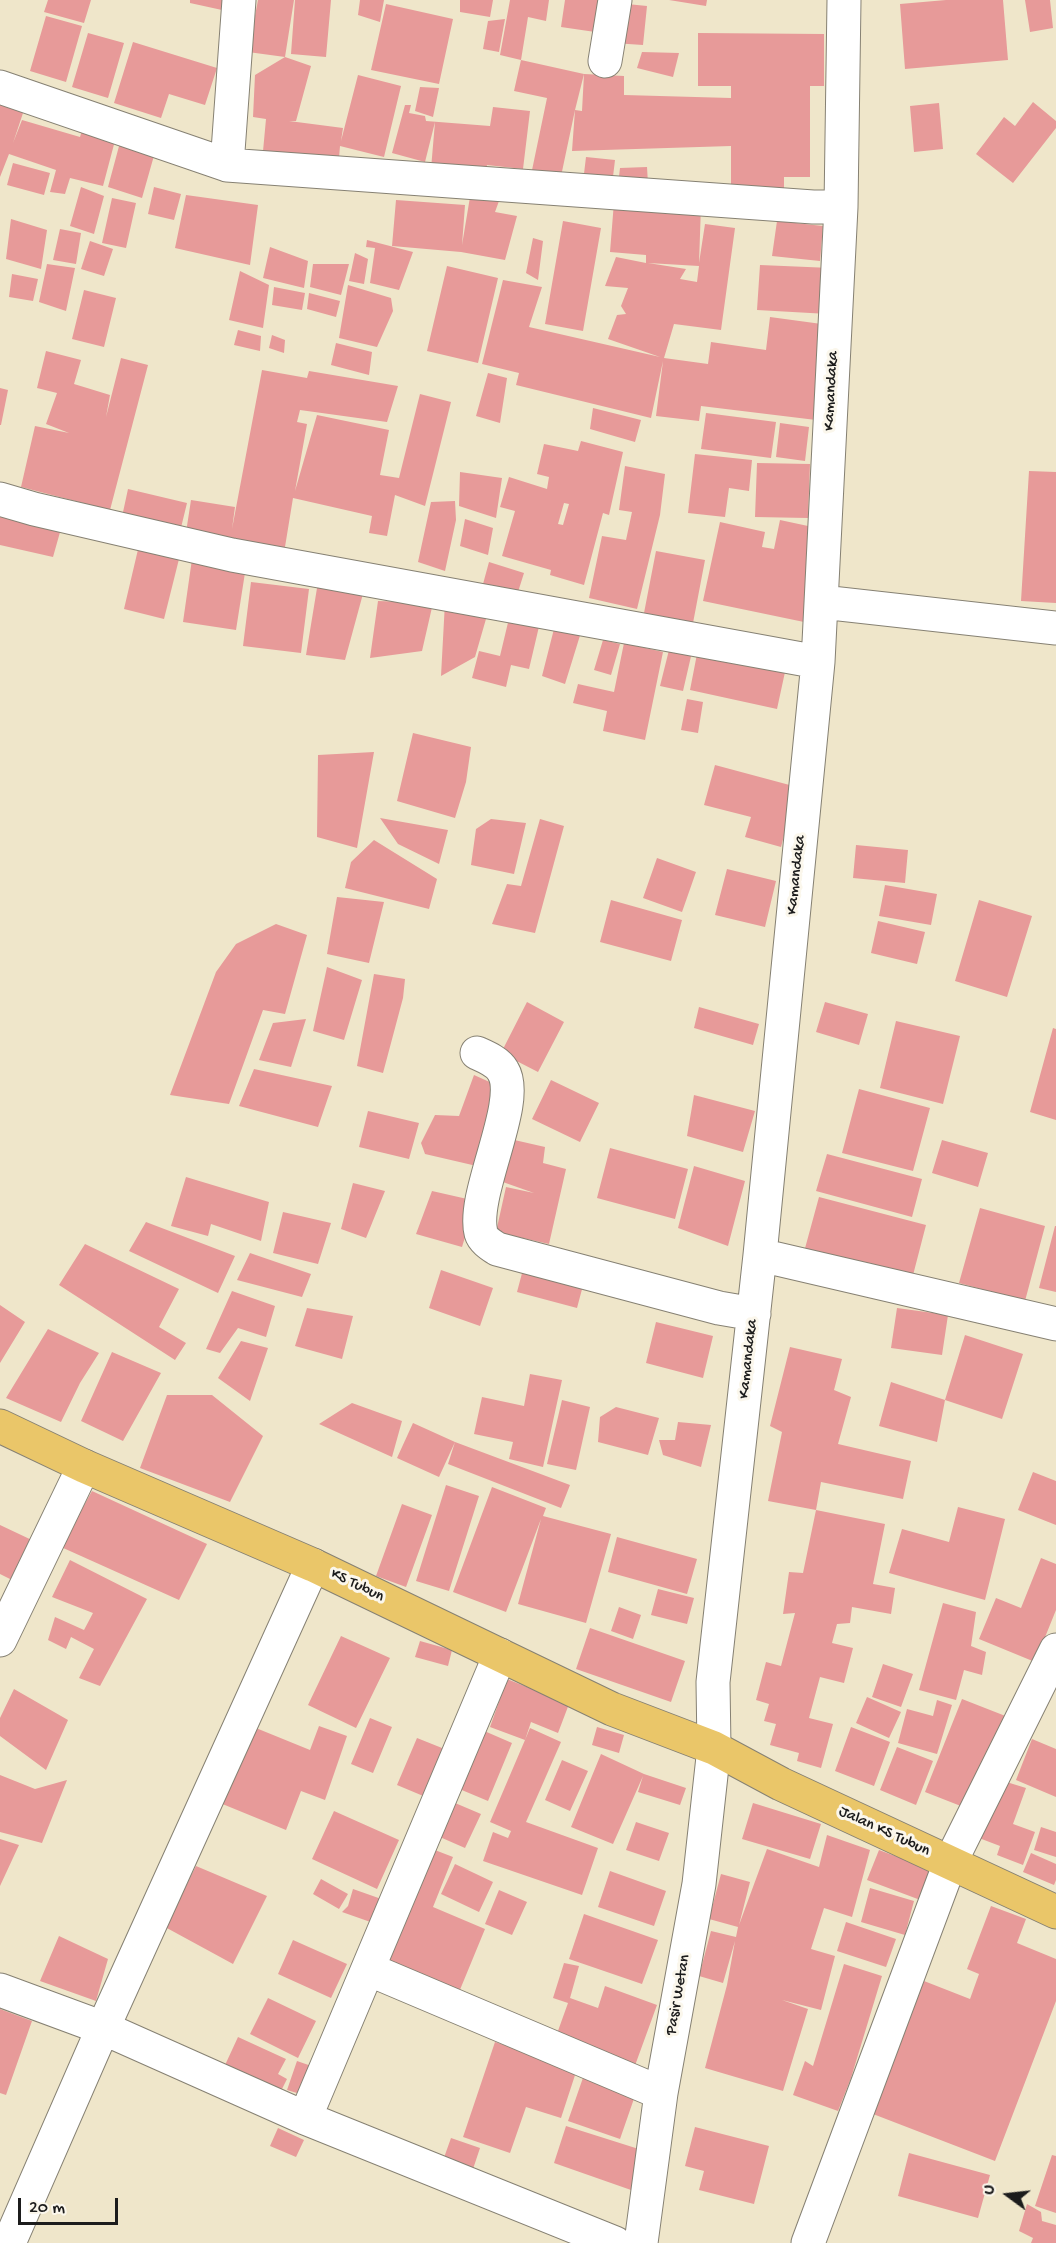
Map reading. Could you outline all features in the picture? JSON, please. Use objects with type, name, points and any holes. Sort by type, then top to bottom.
[{"type":"main road","name":"KS Tubun","points":[[0,1426],[84,1466],[313,1565],[612,1709],[714,1748]]},
{"type":"main road","name":"Jalan KS Tubun","points":[[714,1748],[781,1784],[1056,1912]]},
{"type":"street","points":[[227,165],[239,0]]},
{"type":"street","points":[[605,61],[615,0]]},
{"type":"street","name":"Kamandaka","points":[[714,1748],[713,1682],[754,1314],[818,662],[841,207],[844,0]]},
{"type":"street","points":[[0,87],[227,165],[813,207],[841,207]]},
{"type":"street","points":[[0,499],[232,555],[818,662]]},
{"type":"street","points":[[822,602],[1056,628]]},
{"type":"street","points":[[477,1053],[496,1062],[503,1070],[508,1092],[481,1210],[482,1235],[488,1243],[497,1249],[719,1308],[754,1314]]},
{"type":"street","points":[[760,1255],[1056,1324]]},
{"type":"street","points":[[0,1640],[84,1466]]},
{"type":"street","points":[[9,2243],[103,2028],[313,1565]]},
{"type":"street","points":[[808,2243],[950,1863],[1056,1650]]},
{"type":"street","points":[[305,2118],[500,1655]]},
{"type":"street","name":"Pasir Wetan","points":[[641,2243],[661,2093],[699,1884],[714,1748]]},
{"type":"street","points":[[368,1969],[661,2093]]},
{"type":"street","points":[[0,1990],[103,2028],[305,2118],[615,2243]]},
{"type":"building","points":[[48,0],[91,0],[84,23],[44,12]]},
{"type":"building","points":[[190,0],[225,0],[222,10],[190,3]]},
{"type":"building","points":[[258,0],[294,0],[285,57],[248,52]]},
{"type":"building","points":[[295,0],[331,0],[326,57],[291,54]]},
{"type":"building","points":[[360,0],[384,0],[380,22],[358,15]]},
{"type":"building","points":[[460,0],[493,0],[490,17],[460,12]]},
{"type":"building","points":[[510,0],[549,0],[546,21],[528,17],[521,60],[500,55]]},
{"type":"building","points":[[565,0],[607,0],[602,33],[561,27]]},
{"type":"building","points":[[669,0],[707,0],[706,6]]},
{"type":"building","points":[[946,0],[1003,0],[1008,60],[905,69],[900,4]]},
{"type":"building","points":[[1025,0],[1050,0],[1053,28],[1030,32]]},
{"type":"building","points":[[617,3],[647,6],[643,45],[613,43]]},
{"type":"building","points":[[386,4],[453,19],[439,84],[371,70]]},
{"type":"building","points":[[46,16],[82,26],[66,82],[30,71]]},
{"type":"building","points":[[505,19],[499,52],[483,49],[488,21]]},
{"type":"building","points":[[88,33],[124,43],[108,98],[72,87]]},
{"type":"building","points":[[698,33],[824,34],[824,86],[810,86],[810,177],[784,177],[784,190],[731,190],[731,146],[572,151],[575,110],[582,111],[584,74],[624,76],[624,95],[731,98],[731,86],[698,86]]},
{"type":"building","points":[[133,42],[217,68],[205,105],[169,94],[161,118],[114,103]]},
{"type":"building","points":[[642,52],[679,53],[673,77],[637,68]]},
{"type":"building","points":[[285,57],[311,66],[296,121],[289,121],[343,128],[341,141],[358,75],[401,86],[384,157],[340,146],[338,170],[262,162],[266,119],[253,117],[255,75]]},
{"type":"building","points":[[521,60],[584,74],[560,181],[531,175],[547,98],[514,91]]},
{"type":"building","points":[[420,87],[439,88],[433,117],[415,111]]},
{"type":"building","points":[[0,95],[26,104],[13,143],[22,120],[80,137],[84,124],[117,133],[103,186],[70,178],[65,194],[50,192],[56,170],[9,154],[0,177]]},
{"type":"building","points":[[1033,102],[1056,121],[1056,128],[1013,183],[976,154],[1004,117],[1015,126]]},
{"type":"building","points":[[939,103],[943,149],[914,152],[910,106]]},
{"type":"building","points":[[405,105],[411,105],[409,113],[425,116],[426,121],[490,126],[493,107],[530,111],[523,169],[487,165],[486,173],[431,169],[435,122],[425,162],[392,153]]},
{"type":"building","points":[[122,135],[157,145],[142,198],[108,187]]},
{"type":"building","points":[[586,157],[615,160],[612,185],[583,182]]},
{"type":"building","points":[[13,163],[50,173],[44,195],[7,185]]},
{"type":"building","points":[[647,167],[648,184],[618,185],[620,168]]},
{"type":"building","points":[[81,187],[104,196],[94,234],[70,226]]},
{"type":"building","points":[[154,187],[181,194],[174,220],[148,214]]},
{"type":"building","points":[[186,195],[258,205],[250,265],[175,248]]},
{"type":"building","points":[[470,197],[499,201],[495,212],[517,216],[505,260],[461,252],[392,246],[396,200],[465,205],[462,245]]},
{"type":"building","points":[[112,198],[136,203],[126,248],[102,243]]},
{"type":"building","points":[[614,202],[701,206],[699,263],[705,224],[735,228],[721,330],[674,324],[664,358],[708,364],[711,342],[766,350],[770,317],[829,325],[816,420],[701,406],[699,421],[656,416],[663,361],[651,418],[516,385],[519,373],[482,364],[503,280],[542,287],[529,327],[660,357],[608,339],[617,315],[626,314],[621,306],[628,288],[605,286],[616,257],[646,263],[646,255],[610,252]],"holes":[[[648,263],[699,266],[697,282],[680,279],[686,269]]]},
{"type":"building","points":[[11,219],[47,230],[41,269],[6,259]]},
{"type":"building","points":[[563,221],[601,228],[583,331],[545,324]]},
{"type":"building","points":[[777,221],[823,226],[820,261],[772,256]]},
{"type":"building","points":[[60,229],[81,233],[76,264],[53,260]]},
{"type":"building","points":[[533,238],[543,241],[538,280],[526,273]]},
{"type":"building","points":[[367,240],[413,252],[399,290],[370,283],[375,248],[366,247]]},
{"type":"building","points":[[90,241],[113,249],[104,276],[81,269]]},
{"type":"building","points":[[270,247],[308,261],[304,288],[263,278]]},
{"type":"building","points":[[355,253],[368,259],[364,284],[349,281]]},
{"type":"building","points":[[47,264],[75,268],[66,311],[39,302]]},
{"type":"building","points":[[313,264],[349,264],[341,295],[310,287]]},
{"type":"building","points":[[760,265],[831,268],[828,314],[757,310]]},
{"type":"building","points":[[447,266],[498,278],[478,363],[427,351]]},
{"type":"building","points":[[240,271],[269,285],[263,328],[229,320]]},
{"type":"building","points":[[12,274],[38,279],[33,301],[9,297]]},
{"type":"building","points":[[348,285],[391,298],[393,311],[377,347],[339,338]]},
{"type":"building","points":[[274,287],[305,293],[302,310],[272,305]]},
{"type":"building","points":[[84,290],[116,298],[104,347],[72,339]]},
{"type":"building","points":[[309,293],[340,301],[336,317],[307,309]]},
{"type":"building","points":[[238,330],[261,336],[260,351],[234,345]]},
{"type":"building","points":[[272,335],[285,340],[284,353],[269,348]]},
{"type":"building","points":[[336,343],[372,352],[369,375],[331,365]]},
{"type":"building","points":[[46,351],[81,360],[74,384],[110,395],[106,417],[121,358],[148,365],[110,510],[21,487],[35,426],[69,433],[46,424],[57,393],[37,388]]},
{"type":"building","points":[[262,370],[307,378],[309,371],[398,386],[387,422],[300,410],[297,422],[307,424],[295,491],[317,415],[389,430],[380,475],[399,478],[420,394],[451,402],[425,506],[395,495],[387,536],[369,533],[372,516],[293,498],[284,553],[185,539],[191,500],[235,507],[232,529]]},
{"type":"building","points":[[488,373],[507,378],[500,423],[476,416]]},
{"type":"building","points":[[0,388],[8,390],[1,425],[0,425]]},
{"type":"building","points":[[593,408],[641,420],[635,442],[590,429]]},
{"type":"building","points":[[706,413],[776,422],[771,458],[701,449]]},
{"type":"building","points":[[780,423],[809,427],[805,461],[776,457]]},
{"type":"building","points":[[581,441],[623,452],[609,515],[603,513],[584,585],[550,575],[551,570],[502,556],[515,511],[500,507],[509,477],[547,489],[549,477],[537,474],[544,444],[578,451]],"holes":[[[564,503],[569,504],[563,525],[558,524]]]},
{"type":"building","points":[[695,454],[752,460],[749,491],[729,488],[725,517],[688,513]]},
{"type":"building","points":[[757,463],[810,464],[808,518],[755,517]]},
{"type":"building","points":[[625,466],[665,474],[660,515],[637,609],[589,598],[602,536],[626,540],[632,512],[619,510]]},
{"type":"building","points":[[1029,471],[1056,472],[1056,603],[1021,601]]},
{"type":"building","points":[[460,472],[502,478],[496,518],[459,506]]},
{"type":"building","points":[[128,489],[187,503],[178,540],[120,526]]},
{"type":"building","points":[[455,501],[456,520],[445,571],[418,562],[431,502]]},
{"type":"building","points":[[0,506],[64,518],[53,557],[0,545]]},
{"type":"building","points":[[465,519],[493,528],[488,555],[460,546]]},
{"type":"building","points":[[780,520],[822,529],[804,622],[703,601],[720,522],[765,532],[762,547],[774,549]]},
{"type":"building","points":[[140,541],[181,551],[164,619],[124,609]]},
{"type":"building","points":[[656,551],[705,560],[693,623],[644,613]]},
{"type":"building","points":[[193,552],[247,560],[236,630],[183,622]]},
{"type":"building","points":[[489,562],[524,573],[518,592],[483,584]]},
{"type":"building","points":[[251,582],[309,589],[301,653],[243,646]]},
{"type":"building","points":[[318,582],[364,590],[345,660],[306,655]]},
{"type":"building","points":[[378,601],[433,603],[422,651],[370,658]]},
{"type":"building","points":[[445,602],[488,612],[475,657],[441,676]]},
{"type":"building","points":[[511,610],[541,618],[529,669],[511,665],[506,687],[472,678],[479,651],[500,656]]},
{"type":"building","points":[[555,625],[582,629],[565,684],[542,676]]},
{"type":"building","points":[[603,640],[620,644],[611,675],[594,670]]},
{"type":"building","points":[[624,643],[663,652],[645,740],[603,731],[607,711],[573,703],[578,684],[614,692]]},
{"type":"building","points":[[670,646],[692,652],[683,691],[660,686]]},
{"type":"building","points":[[697,654],[785,672],[777,709],[690,690]]},
{"type":"building","points":[[687,699],[703,702],[698,733],[681,730]]},
{"type":"building","points":[[413,733],[471,747],[466,782],[455,818],[397,801]]},
{"type":"building","points":[[374,752],[357,848],[317,837],[318,755]]},
{"type":"building","points":[[715,765],[797,787],[781,847],[745,837],[751,817],[704,805]]},
{"type":"building","points":[[380,818],[448,830],[439,864],[398,844]]},
{"type":"building","points":[[491,819],[526,823],[514,874],[471,865],[476,829]]},
{"type":"building","points":[[540,819],[564,826],[535,933],[492,924],[507,884],[521,886]]},
{"type":"building","points":[[374,840],[437,879],[429,909],[345,888],[351,862]]},
{"type":"building","points":[[856,845],[908,850],[905,883],[853,878]]},
{"type":"building","points":[[657,858],[696,872],[682,912],[643,898]]},
{"type":"building","points":[[727,869],[776,881],[765,927],[715,915]]},
{"type":"building","points":[[885,885],[937,894],[931,925],[879,916]]},
{"type":"building","points":[[337,897],[384,902],[369,963],[327,954]]},
{"type":"building","points":[[611,900],[682,920],[671,961],[600,942]]},
{"type":"building","points":[[979,900],[1032,916],[1007,997],[955,981]]},
{"type":"building","points":[[878,921],[925,932],[917,964],[871,953]]},
{"type":"building","points":[[276,924],[307,935],[285,1014],[263,1010],[229,1104],[170,1095],[216,972],[236,944]]},
{"type":"building","points":[[327,967],[362,980],[344,1040],[313,1031]]},
{"type":"building","points":[[374,974],[405,979],[403,998],[383,1073],[357,1066]]},
{"type":"building","points":[[527,1002],[564,1022],[538,1072],[501,1053]]},
{"type":"building","points":[[825,1002],[868,1014],[859,1045],[816,1032]]},
{"type":"building","points":[[699,1007],[759,1024],[753,1045],[694,1028]]},
{"type":"building","points":[[306,1019],[291,1067],[259,1060],[273,1023]]},
{"type":"building","points":[[896,1021],[960,1036],[943,1104],[880,1088]]},
{"type":"building","points":[[1053,1028],[1056,1029],[1056,1120],[1030,1112]]},
{"type":"building","points":[[254,1069],[332,1086],[318,1127],[239,1106]]},
{"type":"building","points":[[474,1075],[503,1088],[481,1167],[425,1154],[421,1143],[435,1115],[459,1116]]},
{"type":"building","points":[[551,1080],[599,1103],[580,1142],[532,1119]]},
{"type":"building","points":[[859,1089],[930,1108],[913,1171],[842,1153]]},
{"type":"building","points":[[694,1095],[755,1111],[743,1152],[687,1136]]},
{"type":"building","points":[[368,1111],[419,1123],[409,1159],[359,1147]]},
{"type":"building","points":[[510,1139],[545,1147],[543,1163],[566,1169],[549,1244],[496,1232],[506,1187],[534,1193],[500,1181]]},
{"type":"building","points":[[942,1140],[988,1153],[978,1187],[932,1173]]},
{"type":"building","points":[[610,1148],[688,1169],[675,1219],[597,1198]]},
{"type":"building","points":[[827,1154],[922,1179],[912,1217],[816,1191]]},
{"type":"building","points":[[694,1166],[745,1181],[728,1246],[678,1228]]},
{"type":"building","points":[[186,1177],[269,1202],[261,1241],[211,1224],[208,1236],[171,1226]]},
{"type":"building","points":[[353,1183],[385,1191],[366,1238],[341,1229]]},
{"type":"building","points":[[432,1191],[476,1201],[462,1247],[416,1234]]},
{"type":"building","points":[[819,1197],[926,1225],[912,1279],[804,1252]]},
{"type":"building","points":[[980,1208],[1045,1226],[1025,1301],[959,1283]]},
{"type":"building","points":[[283,1212],[331,1223],[318,1264],[273,1253]]},
{"type":"building","points":[[146,1222],[235,1256],[218,1293],[129,1251]]},
{"type":"building","points":[[1056,1226],[1056,1292],[1039,1288]]},
{"type":"building","points":[[85,1244],[179,1289],[159,1327],[186,1343],[175,1360],[59,1285]]},
{"type":"building","points":[[250,1253],[311,1274],[302,1297],[237,1280]]},
{"type":"building","points":[[525,1262],[585,1278],[577,1308],[517,1292]]},
{"type":"building","points":[[441,1270],[493,1288],[480,1326],[429,1308]]},
{"type":"building","points":[[232,1291],[275,1306],[266,1337],[238,1328],[220,1353],[206,1349]]},
{"type":"building","points":[[0,1305],[25,1322],[0,1363]]},
{"type":"building","points":[[307,1308],[353,1316],[342,1359],[295,1346]]},
{"type":"building","points":[[897,1308],[948,1315],[942,1355],[891,1348]]},
{"type":"building","points":[[656,1322],[713,1336],[703,1378],[646,1363]]},
{"type":"building","points":[[48,1329],[99,1353],[80,1383],[61,1422],[6,1398]]},
{"type":"building","points":[[965,1335],[1023,1354],[1002,1419],[945,1400]]},
{"type":"building","points":[[241,1341],[268,1348],[250,1401],[218,1378]]},
{"type":"building","points":[[790,1347],[842,1359],[834,1390],[851,1397],[838,1444],[911,1461],[903,1499],[821,1482],[816,1510],[768,1501],[782,1432],[770,1426]]},
{"type":"building","points":[[112,1352],[161,1373],[123,1441],[81,1421]]},
{"type":"building","points":[[530,1374],[562,1380],[543,1467],[509,1459],[513,1442],[474,1434],[482,1397],[524,1406]]},
{"type":"building","points":[[891,1382],[945,1400],[937,1442],[879,1426]]},
{"type":"building","points":[[167,1395],[212,1395],[263,1436],[230,1502],[140,1468]]},
{"type":"building","points":[[562,1400],[590,1407],[576,1470],[547,1464]]},
{"type":"building","points":[[352,1403],[402,1421],[392,1457],[319,1424]]},
{"type":"building","points":[[616,1407],[659,1418],[648,1455],[598,1442],[600,1417]]},
{"type":"building","points":[[678,1422],[711,1425],[701,1467],[663,1455],[659,1440],[675,1440]]},
{"type":"building","points":[[413,1423],[455,1442],[439,1477],[397,1458]]},
{"type":"building","points":[[455,1442],[570,1485],[561,1508],[448,1464]]},
{"type":"building","points":[[1033,1472],[1056,1481],[1056,1525],[1018,1510]]},
{"type":"building","points":[[446,1485],[479,1496],[449,1591],[416,1581]]},
{"type":"building","points":[[492,1487],[546,1508],[543,1516],[611,1534],[586,1623],[518,1604],[541,1519],[506,1612],[453,1592]]},
{"type":"building","points":[[92,1491],[207,1544],[179,1600],[61,1547]]},
{"type":"building","points":[[402,1504],[432,1515],[406,1587],[376,1576]]},
{"type":"building","points":[[958,1507],[1005,1519],[985,1600],[889,1573],[902,1529],[949,1542]]},
{"type":"building","points":[[816,1510],[885,1524],[873,1584],[895,1588],[891,1614],[852,1607],[850,1623],[837,1624],[832,1643],[853,1648],[844,1683],[820,1677],[809,1718],[833,1724],[821,1768],[797,1761],[799,1753],[770,1745],[776,1724],[764,1721],[769,1704],[756,1700],[766,1662],[781,1666],[795,1613],[783,1614],[789,1572],[803,1573]]},
{"type":"building","points":[[0,1525],[36,1542],[16,1582],[0,1574]]},
{"type":"building","points":[[617,1537],[697,1559],[687,1594],[608,1572]]},
{"type":"building","points":[[1041,1558],[1056,1564],[1056,1610],[1035,1662],[979,1639],[996,1598],[1021,1608]]},
{"type":"building","points":[[70,1560],[147,1599],[100,1686],[79,1678],[94,1649],[71,1637],[66,1649],[48,1640],[55,1617],[84,1630],[93,1613],[52,1597]]},
{"type":"building","points":[[658,1589],[694,1598],[687,1624],[651,1615]]},
{"type":"building","points":[[943,1603],[976,1612],[971,1646],[986,1652],[982,1675],[964,1670],[956,1700],[919,1690]]},
{"type":"building","points":[[619,1607],[641,1615],[633,1639],[611,1631]]},
{"type":"building","points":[[590,1628],[685,1661],[671,1702],[576,1669]]},
{"type":"building","points":[[341,1636],[390,1658],[356,1728],[308,1705]]},
{"type":"building","points":[[420,1641],[452,1650],[448,1666],[415,1657]]},
{"type":"building","points":[[883,1664],[913,1674],[901,1707],[872,1697]]},
{"type":"building","points":[[507,1679],[569,1704],[558,1733],[531,1722],[525,1740],[490,1727]]},
{"type":"building","points":[[14,1689],[68,1720],[46,1770],[0,1736],[0,1718]]},
{"type":"building","points":[[867,1697],[901,1712],[889,1738],[856,1723]]},
{"type":"building","points":[[962,1699],[1008,1717],[971,1810],[925,1792]]},
{"type":"building","points":[[937,1700],[952,1705],[937,1754],[898,1743],[907,1709],[933,1716]]},
{"type":"building","points":[[370,1718],[392,1727],[373,1773],[351,1764]]},
{"type":"building","points":[[251,1726],[310,1750],[319,1726],[347,1736],[325,1800],[301,1791],[286,1830],[220,1803]]},
{"type":"building","points":[[597,1727],[624,1735],[619,1753],[592,1745]]},
{"type":"building","points":[[851,1727],[890,1742],[874,1786],[835,1771]]},
{"type":"building","points":[[530,1728],[561,1742],[526,1822],[598,1848],[582,1895],[483,1861],[493,1832],[508,1838],[511,1831],[490,1822]]},
{"type":"building","points":[[482,1730],[512,1743],[488,1801],[457,1788]]},
{"type":"building","points":[[417,1738],[447,1750],[428,1798],[397,1785]]},
{"type":"building","points":[[1032,1739],[1056,1749],[1056,1797],[1016,1780]]},
{"type":"building","points":[[897,1747],[933,1761],[916,1805],[880,1790]]},
{"type":"building","points":[[601,1754],[644,1774],[686,1788],[680,1805],[638,1792],[643,1776],[613,1844],[571,1827]]},
{"type":"building","points":[[562,1760],[588,1771],[570,1811],[545,1800]]},
{"type":"building","points":[[0,1775],[35,1789],[67,1780],[42,1843],[0,1832]]},
{"type":"building","points":[[1000,1780],[1026,1788],[1013,1824],[1035,1832],[1023,1865],[997,1855],[1000,1846],[979,1838]]},
{"type":"building","points":[[448,1800],[481,1814],[465,1848],[433,1834]]},
{"type":"building","points":[[753,1803],[821,1824],[810,1859],[742,1839]]},
{"type":"building","points":[[334,1811],[399,1840],[377,1889],[312,1859]]},
{"type":"building","points":[[636,1822],[669,1833],[659,1861],[626,1850]]},
{"type":"building","points":[[1041,1827],[1056,1832],[1056,1857],[1034,1850]]},
{"type":"building","points":[[827,1835],[870,1850],[852,1917],[824,1908],[811,1949],[835,1956],[821,2010],[782,2000],[808,2009],[783,2091],[705,2068],[727,1985],[735,1941],[723,1983],[699,1976],[711,1931],[736,1937],[738,1927],[709,1919],[721,1874],[750,1882],[739,1925],[767,1849],[819,1867]]},
{"type":"building","points":[[0,1839],[19,1845],[0,1886]]},
{"type":"building","points":[[427,1847],[453,1857],[433,1907],[485,1929],[457,1997],[378,1964]]},
{"type":"building","points":[[879,1850],[943,1874],[931,1904],[867,1880]]},
{"type":"building","points":[[1031,1853],[1056,1864],[1054,1885],[1023,1872]]},
{"type":"building","points":[[455,1864],[493,1882],[479,1912],[441,1894]]},
{"type":"building","points":[[196,1866],[267,1896],[233,1964],[165,1927]]},
{"type":"building","points":[[610,1871],[666,1891],[654,1926],[598,1907]]},
{"type":"building","points":[[321,1879],[348,1894],[339,1909],[313,1894]]},
{"type":"building","points":[[870,1888],[914,1901],[905,1935],[861,1922]]},
{"type":"building","points":[[353,1889],[387,1901],[379,1925],[342,1912],[348,1906]]},
{"type":"building","points":[[499,1890],[527,1902],[512,1935],[485,1924]]},
{"type":"building","points":[[991,1906],[1026,1919],[1017,1943],[1056,1959],[1056,2001],[995,2161],[873,2114],[924,1981],[970,1999],[979,1974],[967,1969]]},
{"type":"building","points":[[584,1914],[658,1940],[642,1984],[569,1959]]},
{"type":"building","points":[[846,1922],[896,1939],[886,1967],[837,1951]]},
{"type":"building","points":[[59,1936],[108,1959],[96,2001],[40,1981]]},
{"type":"building","points":[[293,1940],[347,1964],[331,1998],[278,1974]]},
{"type":"building","points":[[564,1963],[579,1966],[570,1998],[598,2008],[605,1986],[657,2005],[633,2071],[554,2042],[568,2003],[553,1998]]},
{"type":"building","points":[[844,1964],[882,1976],[851,2078],[838,2111],[793,2095],[805,2061],[813,2066]]},
{"type":"building","points":[[268,1998],[316,2021],[298,2058],[250,2034]]},
{"type":"building","points":[[0,2009],[32,2021],[6,2095],[0,2093]]},
{"type":"building","points":[[238,2037],[286,2059],[278,2074],[287,2079],[276,2101],[220,2076]]},
{"type":"building","points":[[495,2042],[577,2069],[561,2118],[526,2107],[510,2153],[463,2137]]},
{"type":"building","points":[[297,2061],[320,2069],[310,2097],[287,2090]]},
{"type":"building","points":[[585,2072],[637,2090],[620,2139],[568,2121]]},
{"type":"building","points":[[566,2126],[645,2151],[631,2190],[554,2163]]},
{"type":"building","points":[[695,2127],[769,2146],[754,2204],[699,2190],[704,2171],[685,2166]]},
{"type":"building","points":[[278,2128],[304,2140],[296,2157],[270,2146]]},
{"type":"building","points":[[451,2138],[480,2148],[471,2175],[441,2166]]},
{"type":"building","points":[[909,2153],[990,2175],[978,2218],[898,2196]]},
{"type":"building","points":[[1052,2155],[1056,2156],[1056,2213],[1035,2206]]},
{"type":"building","points":[[1027,2204],[1041,2212],[1042,2221],[1056,2225],[1056,2243],[1031,2243],[1033,2238],[1019,2231]]}]
